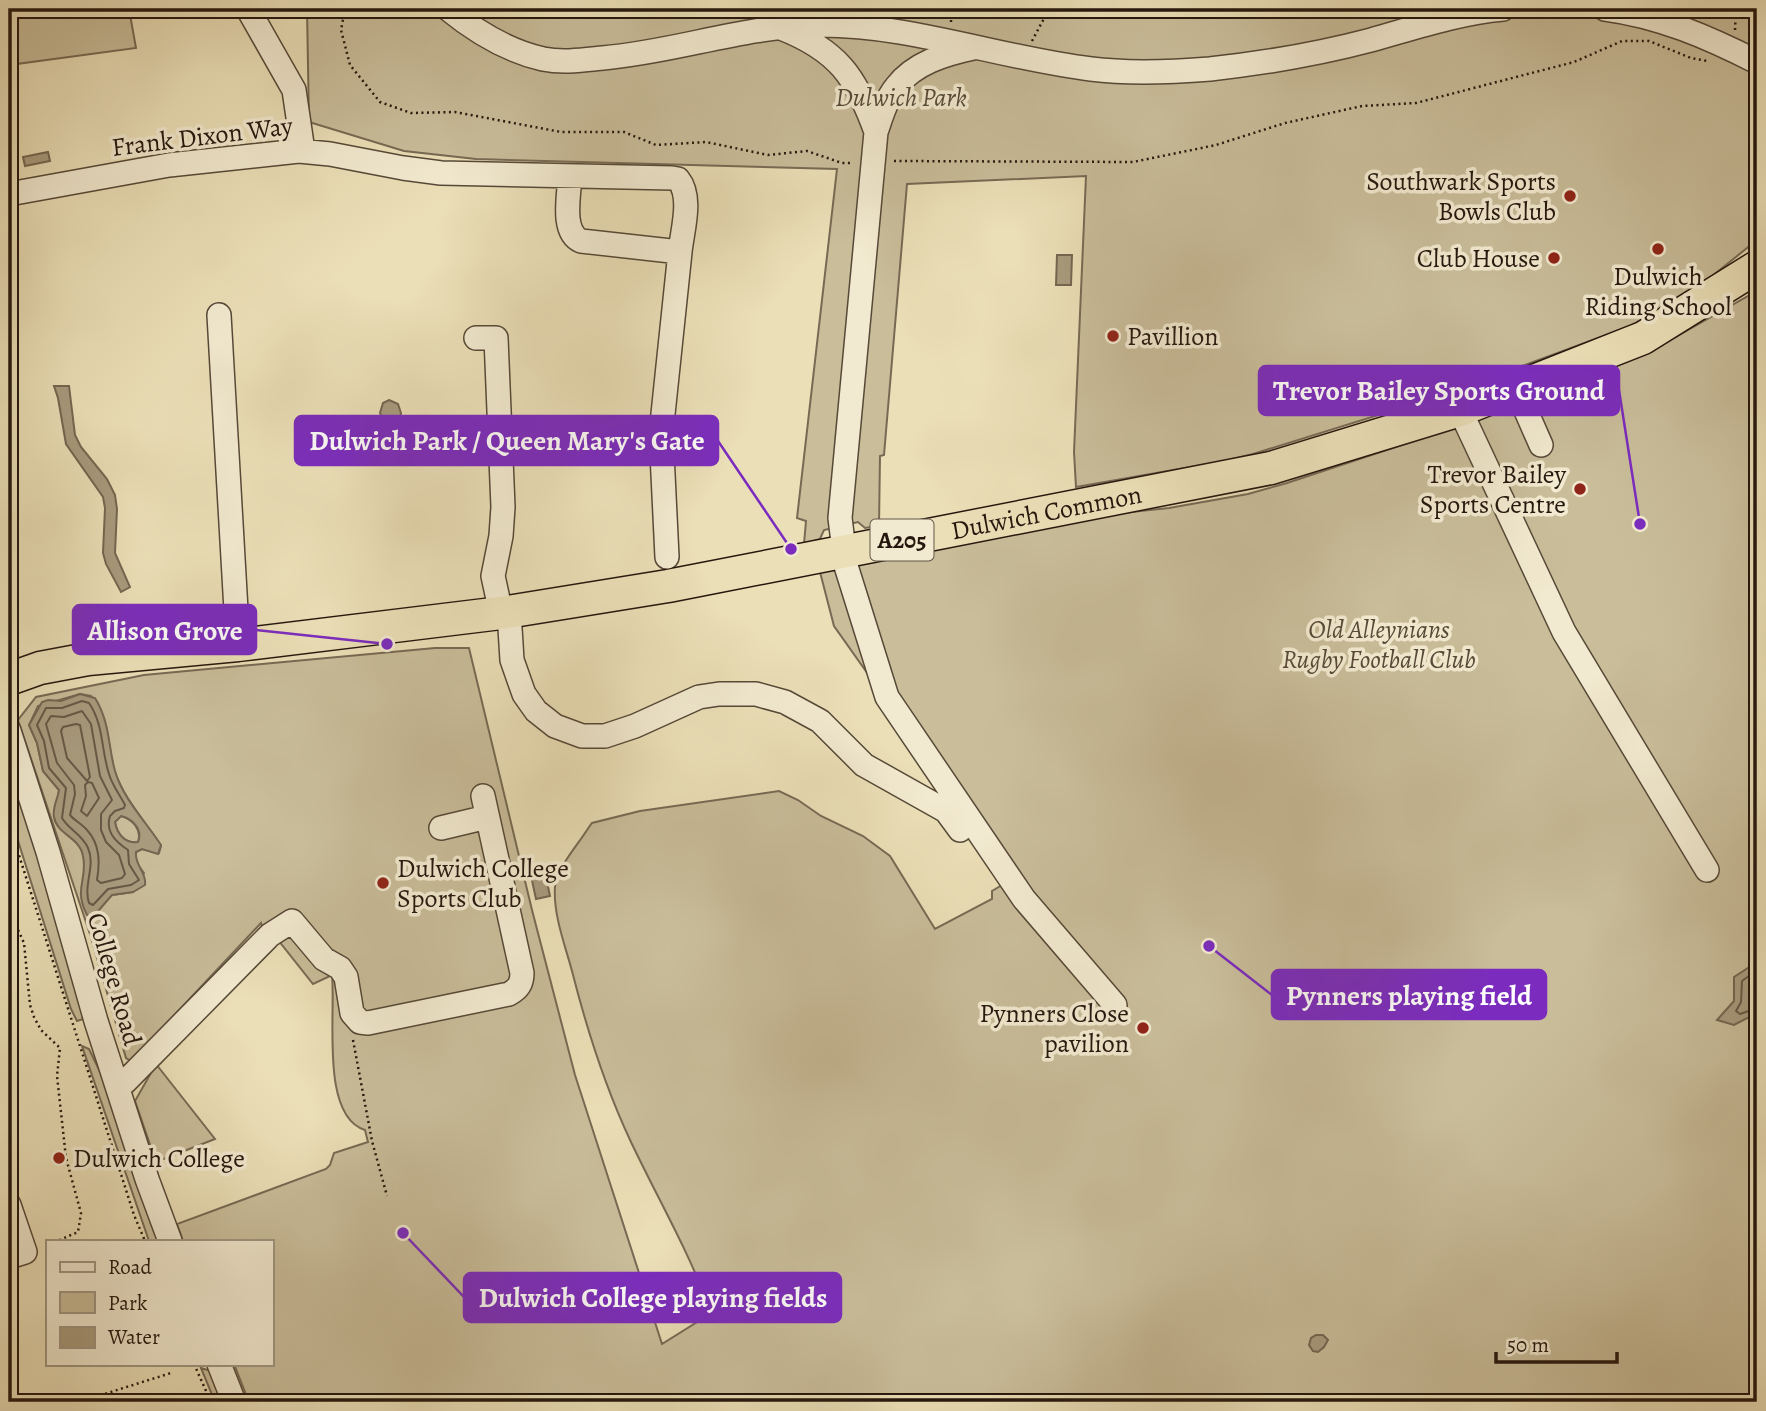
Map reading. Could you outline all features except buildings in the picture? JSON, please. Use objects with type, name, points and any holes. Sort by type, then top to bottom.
[{"type":"highway","name":"Dulwich Common","points":[[9,679],[40,668],[88,659],[239,645],[505,613],[680,584],[1271,468],[1460,410],[1643,338],[1757,267]]},
{"type":"street","points":[[248,9],[294,90],[303,151]]},
{"type":"street","points":[[448,9],[469,26],[517,50],[546,59],[569,61],[653,52],[747,32],[816,25],[916,34],[1092,69],[1145,71],[1208,69],[1317,53],[1417,26],[1503,9]]},
{"type":"street","points":[[1605,9],[1671,23],[1757,62]]},
{"type":"street","points":[[781,28],[817,46],[845,69],[855,83],[876,132]]},
{"type":"street","points":[[976,48],[953,52],[930,61],[910,74],[895,87],[876,132],[840,500],[843,551],[887,697],[1024,899],[1115,1005]]},
{"type":"street","name":"Frank Dixon Way","points":[[9,194],[169,164],[303,151],[441,173],[678,179],[684,190],[685,204],[661,433],[667,557]]},
{"type":"street","points":[[570,176],[569,229],[573,237],[582,241],[680,252]]},
{"type":"street","points":[[219,314],[239,645]]},
{"type":"street","points":[[476,338],[496,338],[503,507],[502,536],[493,576],[505,613],[512,660],[524,694],[537,711],[555,726],[582,736],[605,736],[635,726],[699,697],[756,694],[785,702],[820,721],[864,765],[946,811],[960,830]]},
{"type":"street","points":[[1516,388],[1541,445]]},
{"type":"street","points":[[1460,410],[1564,632],[1707,870]]},
{"type":"street","name":"College Road","points":[[9,731],[117,1086],[170,1240]]},
{"type":"street","points":[[117,1086],[125,1082],[270,935],[292,921],[324,959],[340,968],[346,977],[352,1013],[360,1022],[368,1023],[509,994],[520,985],[522,973],[485,807],[441,828]]},
{"type":"street","points":[[9,1205],[25,1252],[9,1258]]},
{"type":"street","points":[[220,1366],[234,1402]]},
{"type":"path","points":[[345,9],[341,30],[350,65],[380,102],[411,113],[455,112],[561,132],[624,132],[656,145],[706,142],[768,155],[807,151],[842,163],[1133,162],[1216,145],[1285,123],[1362,106],[1416,103],[1574,62],[1622,41],[1649,41],[1690,58],[1716,62]]},
{"type":"path","points":[[951,9],[951,22]]},
{"type":"path","points":[[1029,58],[1036,30],[1049,9]]},
{"type":"path","name":"College Road","points":[[9,824],[126,1191],[145,1240]]},
{"type":"path","points":[[9,910],[24,943],[30,1005],[34,1017],[41,1030],[60,1048],[57,1076],[66,1158],[81,1213],[78,1232],[59,1240]]},
{"type":"path","points":[[352,1013],[351,1030],[372,1141],[387,1196]]},
{"type":"path","points":[[195,1366],[211,1402]]},
{"type":"path","points":[[79,1402],[171,1374]]},
{"type":"green space","points":[[9,9],[129,9],[136,48],[9,65]]},
{"type":"green space","name":"Dulwich Park","points":[[307,9],[1757,9],[1757,240],[1706,281],[1670,305],[1628,327],[1449,393],[1253,454],[1076,487],[1074,452],[1086,176],[907,184],[884,455],[880,456],[879,526],[865,528],[858,522],[824,530],[820,539],[804,544],[806,521],[797,518],[837,169],[476,159],[404,151],[309,122]]},
{"type":"green space","name":"Old Alleynians Rugby Football Club","points":[[1757,291],[1757,1402],[249,1402],[235,1366],[273,1366],[273,1240],[183,1240],[177,1224],[326,1169],[334,1153],[368,1142],[365,1130],[351,1121],[341,1105],[336,1085],[333,1062],[332,975],[313,984],[278,940],[263,929],[261,923],[131,1061],[126,1058],[90,934],[18,720],[36,697],[144,675],[435,648],[469,648],[575,1075],[662,1344],[705,1317],[709,1307],[692,1265],[613,1100],[590,1037],[560,929],[555,897],[557,879],[592,823],[640,811],[779,791],[821,816],[863,836],[890,856],[935,929],[992,899],[992,891],[1002,885],[887,701],[834,626],[820,572],[1112,514],[1169,508],[1248,494],[1474,421],[1670,340]],"holes":[[[80,694],[91,696],[98,706],[119,782],[161,846],[159,853],[142,849],[136,852],[135,861],[144,873],[133,892],[112,895],[90,917],[82,901],[85,868],[82,851],[55,821],[59,790],[43,771],[37,743],[29,725],[38,706]]]},
{"type":"green space","points":[[9,766],[48,886],[82,1005],[83,1019],[77,1021],[9,812]]},
{"type":"green space","points":[[121,816],[136,826],[139,833],[138,842],[126,840],[120,834],[115,822]]},
{"type":"green space","points":[[82,1046],[89,1049],[104,1080],[160,1240],[149,1240]]},
{"type":"green space","points":[[156,1064],[215,1139],[156,1162],[135,1101]]},
{"type":"green space","points":[[201,1368],[211,1371],[224,1402],[215,1402]]},
{"type":"water","points":[[48,152],[50,161],[25,166],[23,157]]},
{"type":"water","points":[[1057,255],[1072,255],[1071,285],[1056,285]]},
{"type":"water","points":[[54,386],[69,386],[75,435],[81,447],[107,479],[115,495],[115,553],[130,587],[121,592],[103,553],[103,497],[66,444]]},
{"type":"water","points":[[389,400],[398,404],[401,413],[400,421],[392,426],[385,423],[380,413],[383,403]]},
{"type":"water","points":[[80,694],[95,698],[106,725],[119,781],[129,801],[161,845],[158,854],[142,849],[136,852],[145,885],[133,892],[112,895],[93,917],[87,915],[81,898],[84,864],[81,850],[56,823],[54,810],[59,790],[43,771],[37,743],[29,725],[42,702],[61,701]],"holes":[[[121,816],[138,829],[138,842],[126,840],[118,830],[115,822]]]},
{"type":"water","points":[[544,868],[550,896],[536,899],[530,871]]},
{"type":"water","points":[[1757,962],[1757,1013],[1734,1025],[1717,1020],[1734,1001],[1734,977]]},
{"type":"water","points":[[1323,1335],[1328,1340],[1318,1352],[1313,1351],[1309,1345],[1311,1338]]},
{"type":"place","name":"Southwark Sports Bowls Club","points":[[1570,196]]},
{"type":"place","name":"Dulwich Riding School","points":[[1658,249]]},
{"type":"place","name":"Club House","points":[[1554,258]]},
{"type":"place","name":"Pavillion","points":[[1113,336]]},
{"type":"place","name":"Trevor Bailey Sports Centre","points":[[1580,489]]},
{"type":"place","name":"Trevor Bailey Sports Ground","points":[[1640,524]]},
{"type":"place","name":"Dulwich Park / Queen Mary's Gate","points":[[791,549]]},
{"type":"place","name":"Allison Grove","points":[[387,644]]},
{"type":"place","name":"Dulwich College Sports Club","points":[[383,883]]},
{"type":"place","name":"Pynners playing field","points":[[1209,946]]},
{"type":"place","name":"Pynners Close pavilion","points":[[1143,1028]]},
{"type":"place","name":"Dulwich College","points":[[59,1158]]},
{"type":"place","name":"Dulwich College playing fields","points":[[403,1233]]}]
